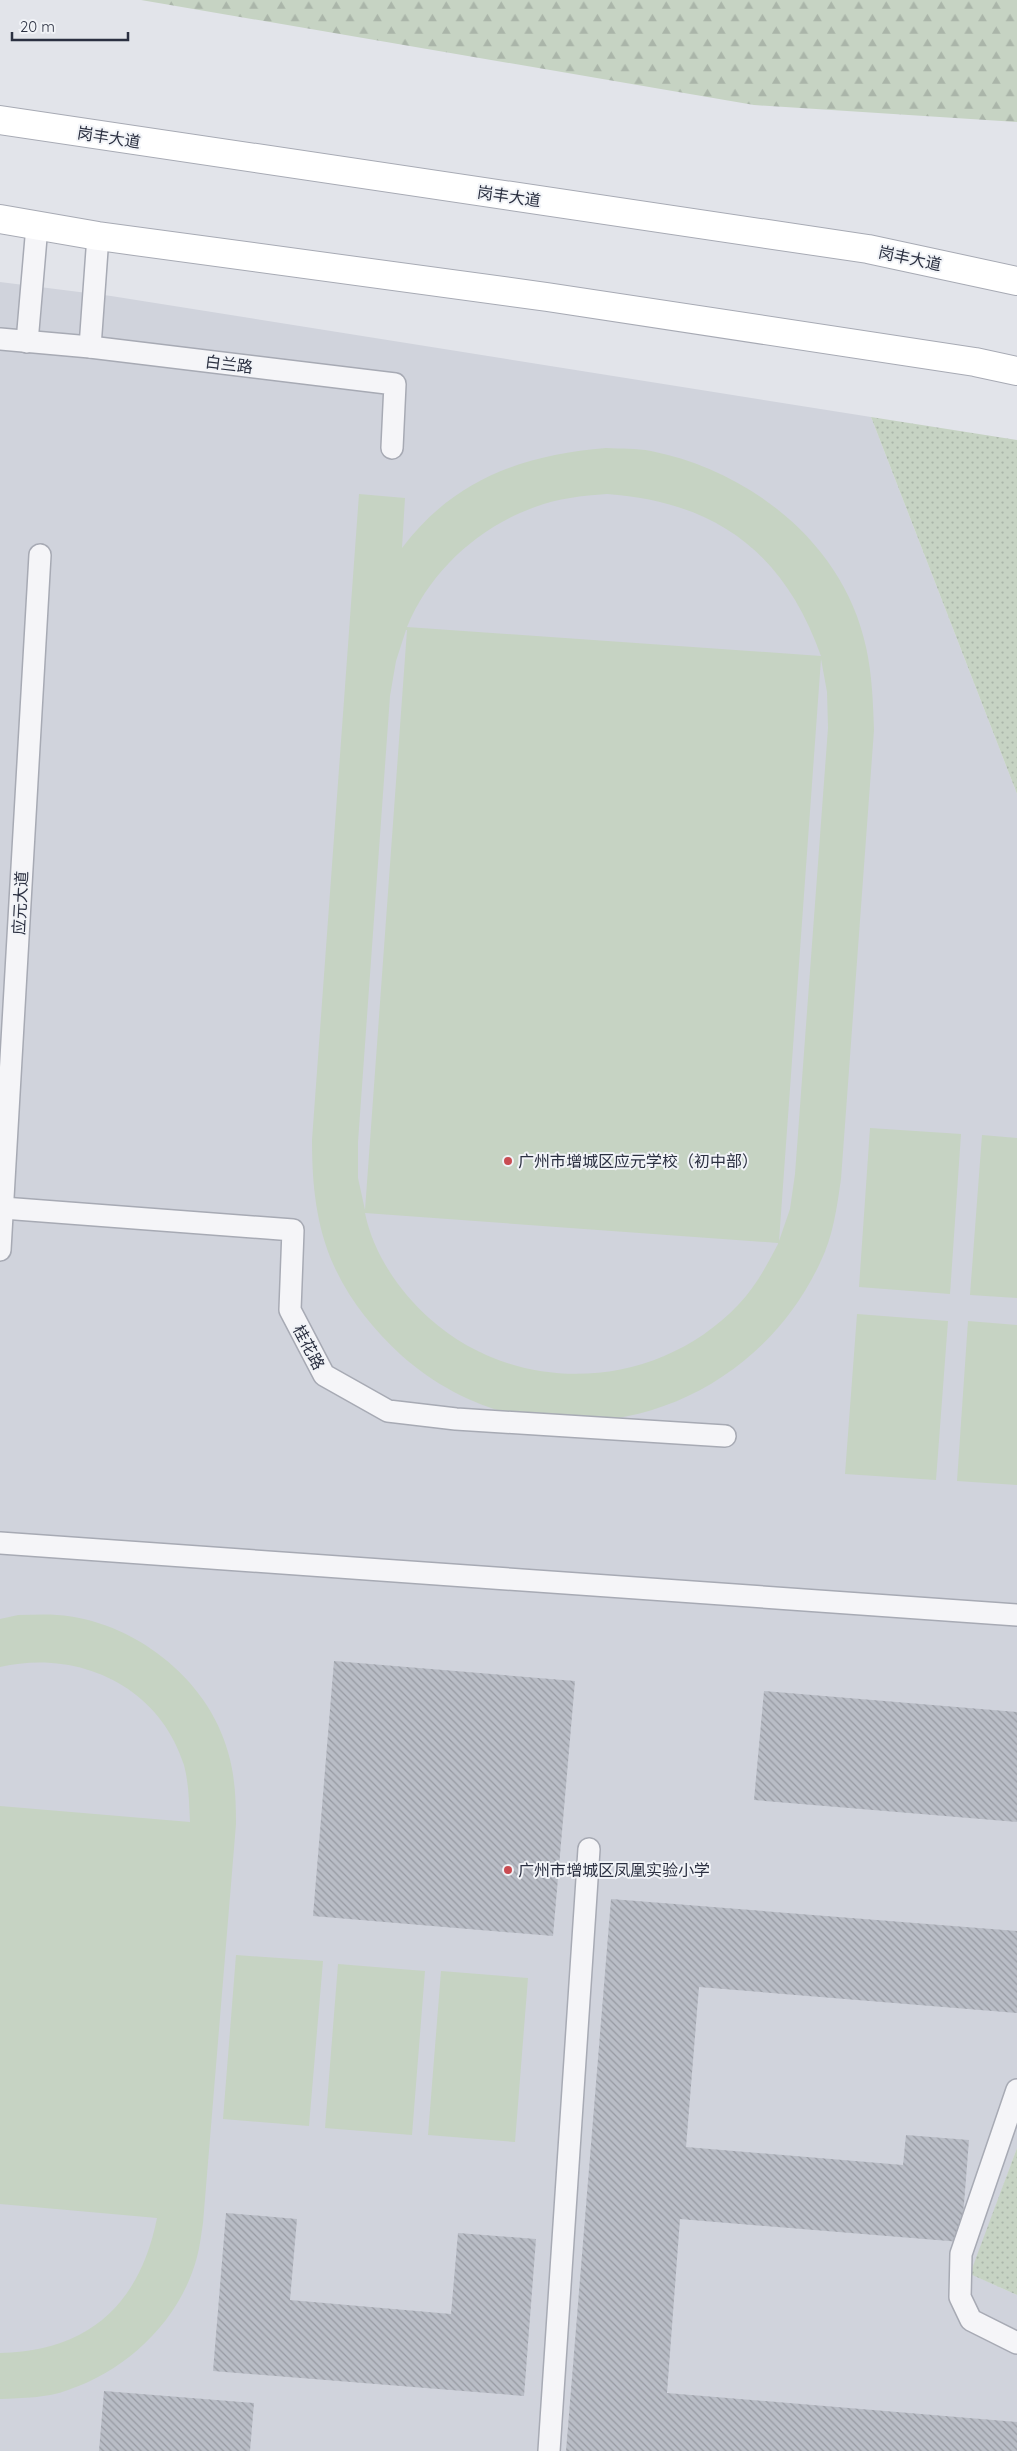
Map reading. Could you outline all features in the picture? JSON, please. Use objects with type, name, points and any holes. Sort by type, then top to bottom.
[{"type":"main road","name":"岗丰大道","points":[[0,120],[868,249],[1017,281]]},
{"type":"main road","points":[[0,219],[98,236],[547,297],[974,362],[1017,371]]},
{"type":"lane","points":[[27,342],[37,226]]},
{"type":"lane","points":[[90,347],[98,236]]},
{"type":"lane","name":"白兰路","points":[[0,339],[90,347],[395,384],[392,448]]},
{"type":"lane","name":"应元大道","points":[[0,1250],[40,555]]},
{"type":"lane","name":"桂花路","points":[[3,1208],[293,1230],[290,1310],[324,1375],[388,1411],[456,1420],[724,1436]]},
{"type":"lane","points":[[0,1543],[1017,1615]]},
{"type":"lane","points":[[549,2451],[588,1850]]},
{"type":"lane","points":[[1017,2090],[960,2254],[960,2297],[971,2320],[1017,2343]]},
{"type":"shaded area","points":[[0,282],[111,296],[871,417],[1017,794],[1017,2148],[971,2274],[1017,2295],[1017,2451],[0,2451]]},
{"type":"green space","points":[[141,0],[1017,0],[1017,122],[754,105]]},
{"type":"green space","points":[[871,417],[1017,440],[1017,794]]},
{"type":"green space","points":[[606,448],[640,449],[688,461],[724,476],[757,495],[788,518],[815,545],[837,576],[855,610],[868,657],[874,730],[841,1179],[834,1222],[820,1263],[786,1318],[742,1363],[690,1395],[633,1415],[573,1422],[513,1414],[455,1392],[401,1355],[381,1335],[347,1291],[328,1251],[316,1204],[312,1140],[359,494],[405,498],[402,548],[422,524],[444,504],[468,488],[492,475],[519,465],[576,451]],"holes":[[[607,494],[646,499],[681,508],[713,521],[741,539],[766,561],[787,588],[806,620],[821,656],[407,627],[429,587],[443,570],[476,539],[495,526],[535,507],[561,499]],[[407,630],[365,1210],[358,1178],[358,1142],[390,696],[396,661]],[[821,659],[827,692],[828,728],[795,1174],[790,1209],[779,1241]],[[365,1213],[778,1244],[751,1290],[739,1304],[706,1333],[668,1354],[628,1368],[587,1374],[545,1372],[503,1362],[465,1344],[429,1318],[407,1296],[381,1257]]]},
{"type":"green space","points":[[870,1128],[961,1134],[950,1294],[859,1287]]},
{"type":"green space","points":[[982,1135],[1017,1138],[1017,1298],[970,1295]]},
{"type":"green space","points":[[857,1314],[948,1321],[936,1480],[845,1474]]},
{"type":"green space","points":[[968,1321],[1017,1325],[1017,1485],[957,1481]]},
{"type":"green space","points":[[18,1615],[57,1615],[85,1619],[113,1628],[139,1641],[185,1677],[203,1700],[218,1725],[228,1752],[235,1788],[236,1824],[203,2223],[198,2253],[189,2280],[179,2301],[165,2321],[149,2339],[111,2370],[60,2393],[0,2399],[0,2353],[32,2350],[60,2343],[84,2332],[106,2317],[123,2298],[138,2275],[149,2248],[157,2218],[0,2204],[0,1806],[190,1822],[186,1772],[172,1737],[156,1713],[135,1694],[111,1679],[85,1669],[58,1663],[29,1663],[0,1667],[0,1619]]},
{"type":"green space","points":[[236,1955],[323,1961],[309,2126],[223,2119]]},
{"type":"green space","points":[[338,1964],[425,1971],[412,2135],[325,2128]]},
{"type":"green space","points":[[441,1971],[528,1978],[515,2142],[428,2135]]},
{"type":"green space","points":[[1017,2148],[1017,2295],[970,2274]]},
{"type":"building","points":[[334,1661],[575,1681],[553,1936],[313,1916]]},
{"type":"building","points":[[764,1691],[1017,1712],[1017,1822],[754,1800]]},
{"type":"building","points":[[611,1899],[1017,1931],[1017,2013],[699,1987],[686,2147],[903,2165],[906,2135],[969,2140],[961,2242],[680,2219],[667,2393],[1017,2422],[1017,2451],[566,2451]]},
{"type":"building","points":[[226,2213],[297,2219],[290,2300],[451,2314],[458,2233],[536,2239],[524,2396],[213,2371]]},
{"type":"building","points":[[104,2391],[254,2403],[250,2451],[99,2451]]},
{"type":"place","name":"广州市增城区应元学校（初中部）","points":[[508,1161]]},
{"type":"place","name":"广州市增城区凤凰实验小学","points":[[508,1870]]}]
